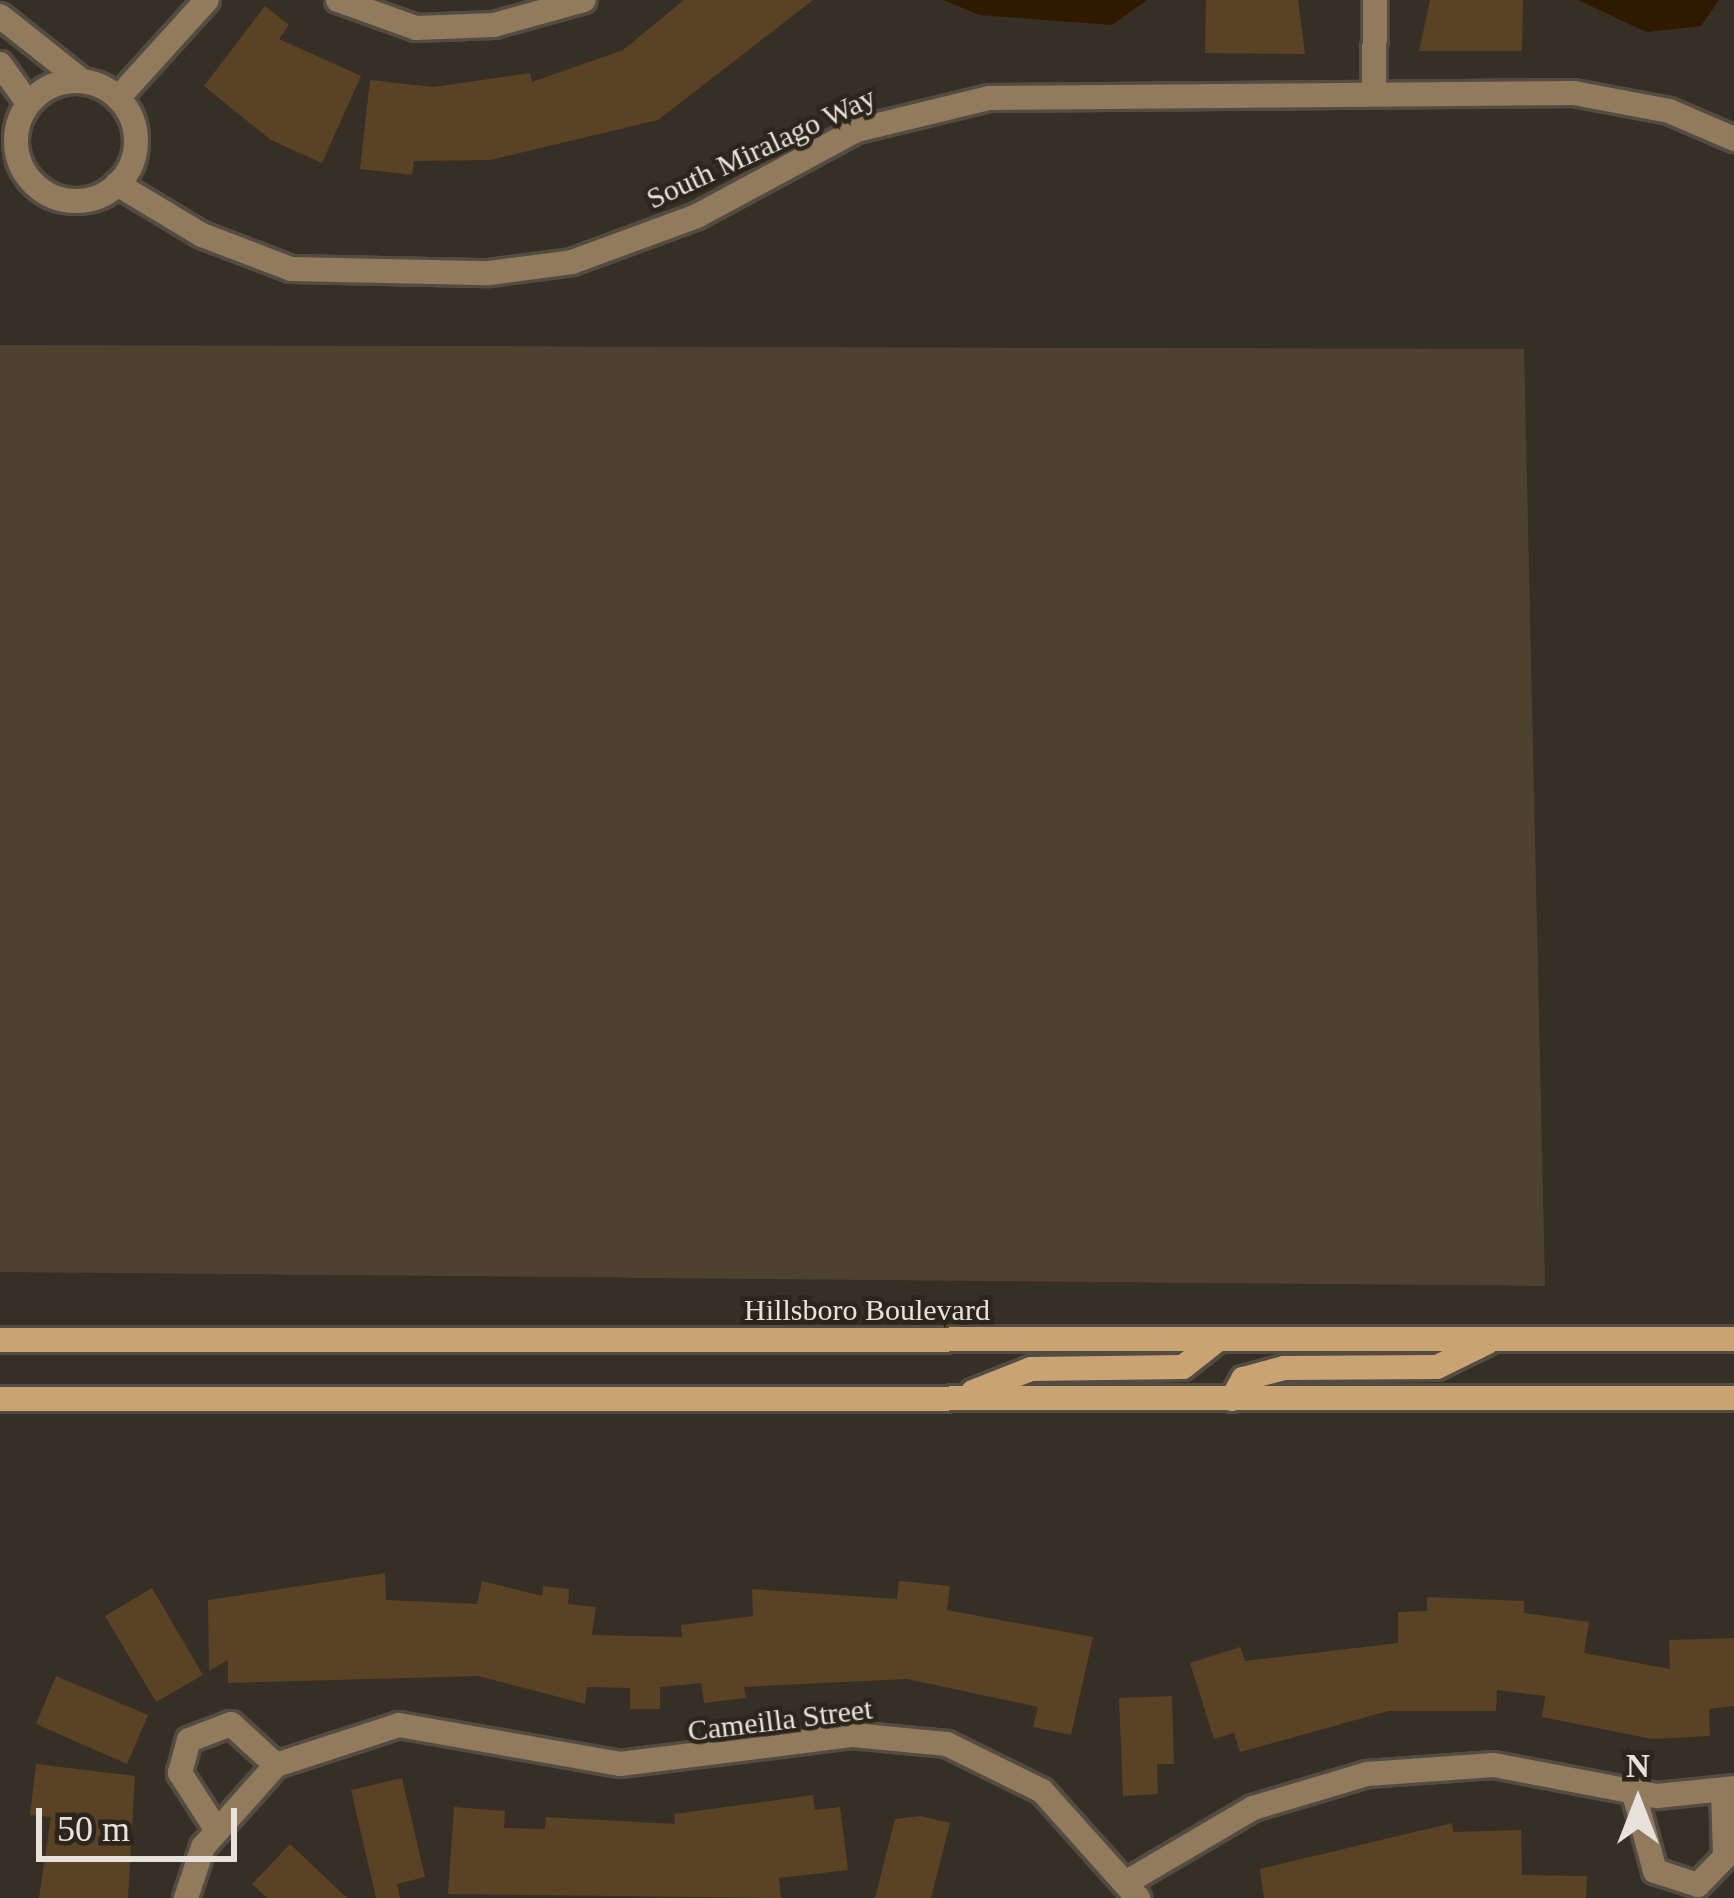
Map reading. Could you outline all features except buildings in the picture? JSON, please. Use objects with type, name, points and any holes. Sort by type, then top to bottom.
[{"type":"street","points":[[118,98],[207,0]]},
{"type":"street","points":[[338,0],[416,28],[494,26],[584,0]]},
{"type":"street","points":[[1374,93],[1375,0]]},
{"type":"street","points":[[0,16],[82,81],[118,98],[136,151],[117,184],[62,200],[28,178],[15,141],[28,103],[82,81]]},
{"type":"street","points":[[0,64],[28,103]]},
{"type":"street","name":"South Miralago Way","points":[[117,184],[202,236],[292,269],[489,273],[572,262],[698,216],[856,130],[922,110],[1068,93],[1574,93],[1669,111],[1734,139]]},
{"type":"street","points":[[1232,1399],[1243,1378],[1284,1368],[1436,1367],[1493,1339]]},
{"type":"street","name":"Hillsboro Boulevard","points":[[0,1340],[1734,1339]]},
{"type":"street","points":[[960,1397],[1031,1369],[1183,1367],[1216,1341]]},
{"type":"street","points":[[0,1399],[1734,1398]]},
{"type":"street","points":[[217,1829],[180,1773],[199,1729],[231,1724],[276,1765]]},
{"type":"street","name":"Cameilla Street","points":[[186,1898],[217,1829],[242,1796],[276,1765],[399,1725],[620,1763],[904,1736],[993,1759],[1135,1888],[1253,1808],[1367,1774],[1494,1765],[1633,1790],[1728,1789],[1725,1858],[1698,1885],[1655,1871],[1633,1790]]},
{"type":"shaded area","points":[[944,0],[1147,0],[1112,25],[979,15]]},
{"type":"shaded area","points":[[1578,0],[1719,0],[1701,26],[1646,32]]},
{"type":"shaded area","points":[[0,345],[1524,349],[1545,1286],[0,1272]]}]
